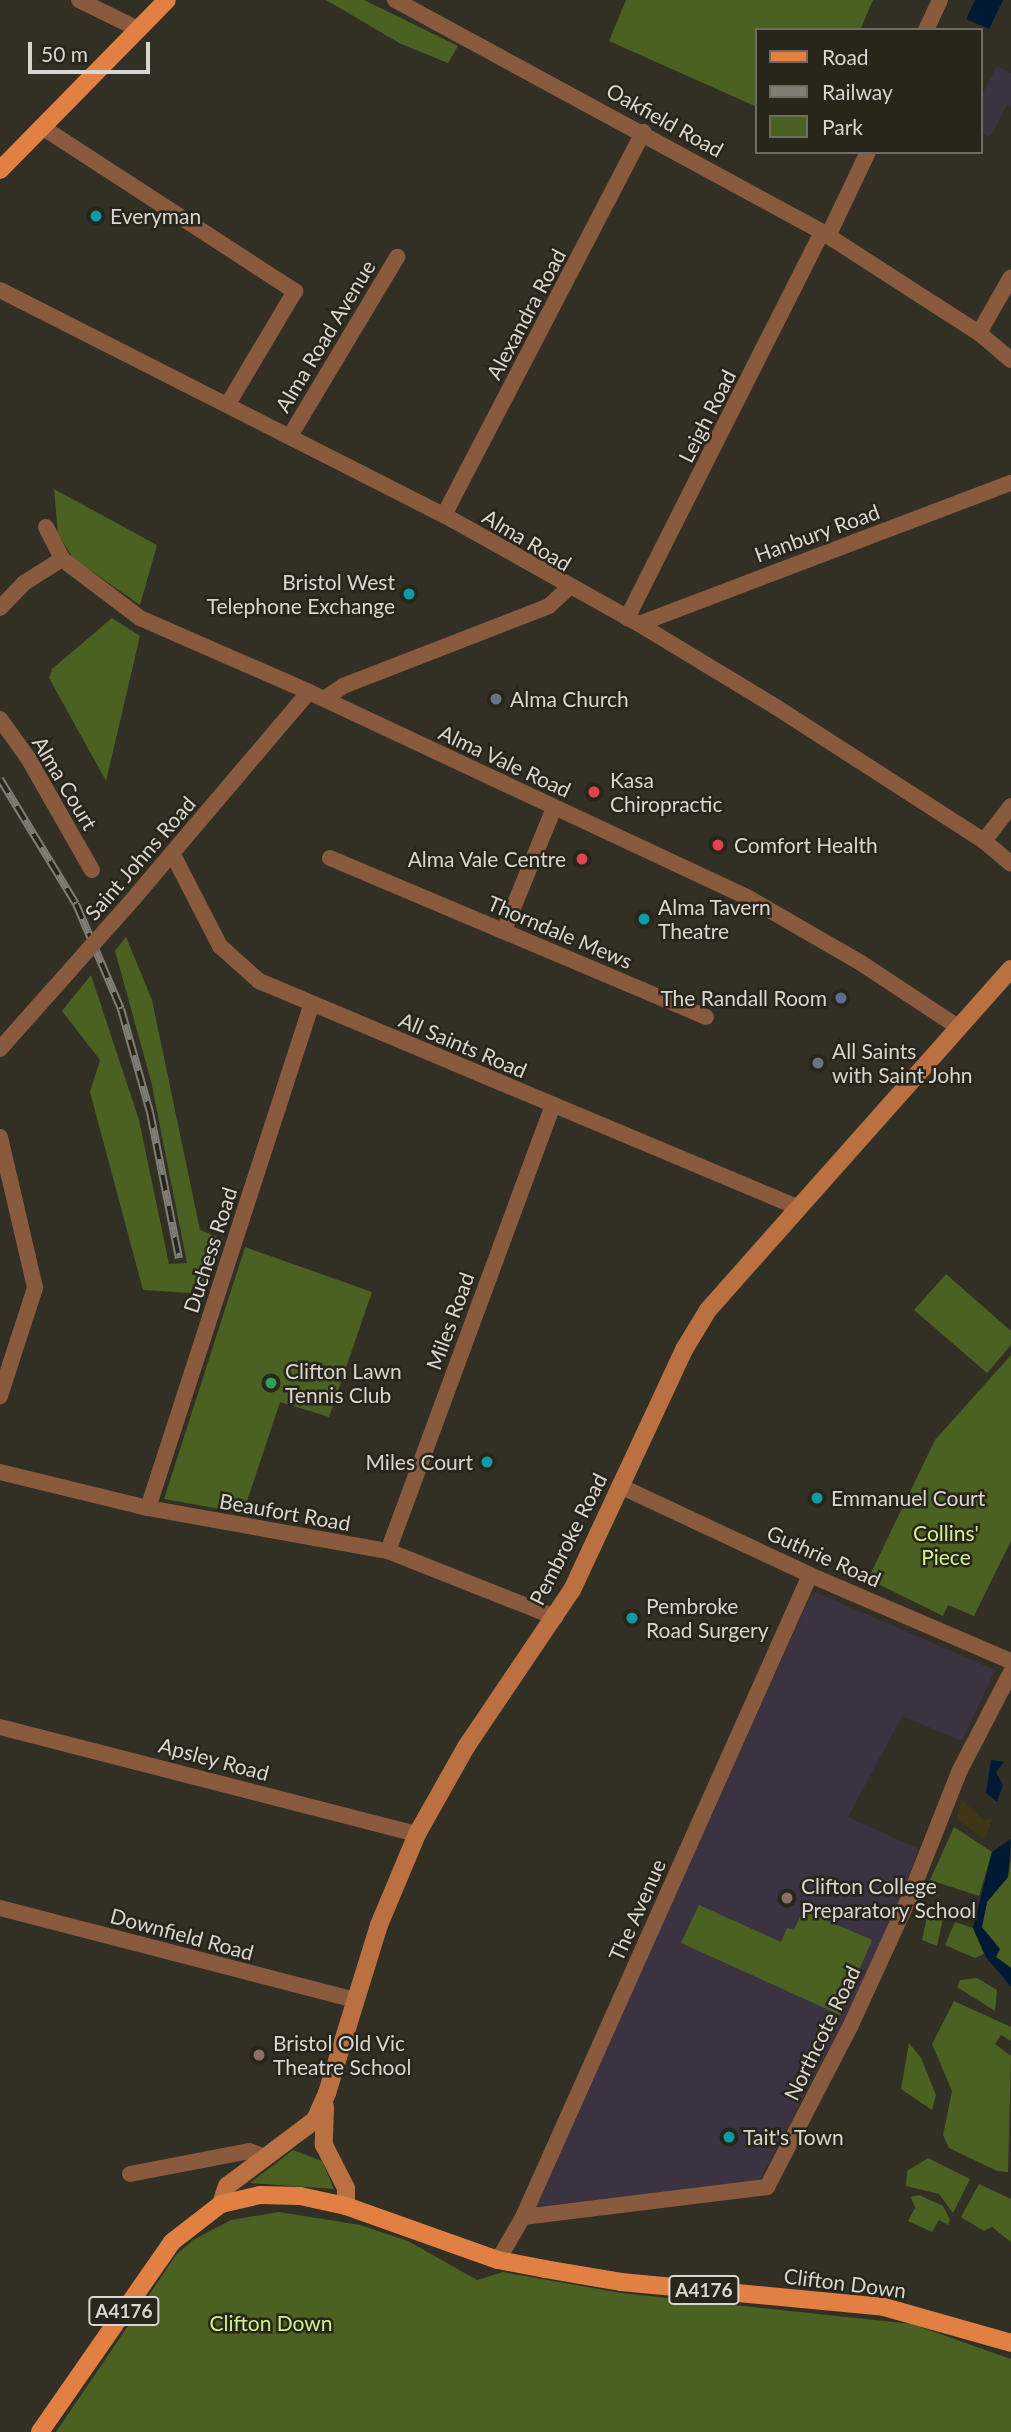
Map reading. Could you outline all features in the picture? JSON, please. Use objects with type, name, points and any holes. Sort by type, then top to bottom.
[{"type":"main road","points":[[0,170],[167,0]]},
{"type":"main road","name":"Pembroke Road","points":[[221,2204],[227,2186],[315,2120],[327,2094],[353,1999],[417,1834],[466,1747],[572,1590],[685,1348],[708,1310],[1011,970]]},
{"type":"main road","points":[[327,2094],[324,2145],[346,2188],[346,2206]]},
{"type":"main road","name":"A4176","points":[[40,2432],[172,2242],[221,2204],[260,2195],[300,2196],[346,2206]]},
{"type":"main road","name":"Clifton Down","points":[[346,2206],[498,2260],[621,2282],[884,2307],[1011,2343]]},
{"type":"street","points":[[79,0],[138,29]]},
{"type":"street","name":"Oakfield Road","points":[[395,0],[643,132],[825,234],[978,333],[1011,360]]},
{"type":"street","points":[[927,28],[940,0]]},
{"type":"street","points":[[42,127],[295,291],[229,404]]},
{"type":"street","name":"Alexandra Road","points":[[444,515],[643,132]]},
{"type":"street","name":"Leigh Road","points":[[633,621],[867,154]]},
{"type":"street","name":"Alma Road Avenue","points":[[290,436],[397,257]]},
{"type":"street","points":[[978,333],[1011,277]]},
{"type":"street","name":"Alma Road","points":[[0,290],[444,515],[568,588],[633,621],[984,841],[1011,864]]},
{"type":"street","name":"Hanbury Road","points":[[633,621],[1011,483]]},
{"type":"street","name":"Alma Vale Road","points":[[46,527],[62,559],[140,618],[316,695],[745,896],[861,963],[958,1027]]},
{"type":"street","points":[[0,608],[24,583],[62,559]]},
{"type":"street","name":"Saint Johns Road","points":[[2,1041],[71,969],[316,695],[549,606],[568,588]]},
{"type":"street","name":"Alma Court","points":[[0,719],[28,758],[92,870]]},
{"type":"street","points":[[984,841],[1011,806]]},
{"type":"street","points":[[504,930],[554,808]]},
{"type":"street","name":"All Saints Road","points":[[172,853],[195,904],[238,967],[311,1006],[797,1207]]},
{"type":"street","name":"Thorndale Mews","points":[[330,858],[706,1017]]},
{"type":"street","name":"Duchess Road","points":[[148,1508],[311,1006]]},
{"type":"street","name":"Miles Road","points":[[388,1551],[553,1106]]},
{"type":"street","points":[[0,1137],[34,1288],[0,1396]]},
{"type":"street","name":"Beaufort Road","points":[[0,1472],[148,1508],[388,1551],[555,1618]]},
{"type":"street","name":"Guthrie Road","points":[[620,1486],[810,1575],[1011,1661]]},
{"type":"street","name":"The Avenue","points":[[498,2260],[523,2217],[810,1575]]},
{"type":"street","name":"Northcote Road","points":[[523,2217],[767,2187],[850,2026],[910,1896],[960,1770],[1011,1672]]},
{"type":"street","name":"Apsley Road","points":[[0,1727],[417,1834]]},
{"type":"street","name":"Downfield Road","points":[[0,1908],[353,1999]]},
{"type":"street","points":[[130,2174],[249,2151],[265,2157]]},
{"type":"shaded area","points":[[997,66],[1011,73],[1011,107],[1007,105],[990,137],[983,134],[983,92]]},
{"type":"shaded area","name":"Clifton College Preparatory School","points":[[813,1591],[995,1670],[962,1741],[902,1716],[848,1817],[919,1849],[882,1948],[759,2182],[532,2207]]},
{"type":"green space","points":[[326,0],[364,0],[458,46],[448,63],[401,44]]},
{"type":"green space","points":[[626,0],[873,0],[861,28],[755,28],[755,106],[609,41]]},
{"type":"green space","points":[[54,489],[157,545],[140,605],[73,558],[58,534]]},
{"type":"green space","points":[[112,618],[140,636],[106,781],[49,678],[52,669]]},
{"type":"green space","points":[[126,937],[152,1000],[200,1230],[223,1239],[205,1294],[143,1290],[90,1092],[100,1060],[62,1011],[91,975],[139,1120],[169,1264],[187,1263],[151,1081],[115,951]]},
{"type":"green space","name":"Clifton Lawn Tennis Club","points":[[245,1247],[372,1292],[329,1417],[280,1402],[243,1513],[164,1499]]},
{"type":"green space","points":[[946,1274],[1011,1331],[1011,1345],[987,1373],[914,1310]]},
{"type":"green space","name":"Collins' Piece","points":[[1011,1355],[1011,1541],[974,1616],[948,1605],[943,1616],[868,1579],[935,1440]]},
{"type":"green space","points":[[954,1827],[992,1852],[979,1896],[930,1880]]},
{"type":"green space","points":[[1011,1857],[1011,1968],[996,1957],[982,1927],[987,1902],[1008,1877]]},
{"type":"green space","points":[[699,1905],[781,1942],[787,1928],[794,1930],[803,1910],[872,1940],[840,2015],[681,1943]]},
{"type":"green space","points":[[928,1912],[943,1919],[937,1946],[922,1940]]},
{"type":"green space","points":[[955,1922],[973,1928],[984,1954],[975,1958],[945,1945]]},
{"type":"green space","points":[[977,1978],[997,1990],[995,2011],[957,1987],[960,1980]]},
{"type":"green space","points":[[954,2001],[1011,2027],[1011,2041],[1001,2035],[995,2044],[1011,2056],[1008,2172],[997,2171],[949,2148],[943,2135],[952,2091],[932,2044]]},
{"type":"green space","points":[[909,2043],[921,2058],[936,2095],[932,2110],[901,2089]]},
{"type":"green space","points":[[293,2150],[322,2161],[334,2189],[250,2183]]},
{"type":"green space","points":[[928,2158],[970,2179],[953,2213],[939,2194],[906,2186],[907,2171]]},
{"type":"green space","points":[[979,2184],[1011,2199],[1011,2242],[992,2227],[984,2231],[961,2217]]},
{"type":"green space","points":[[919,2195],[943,2206],[950,2220],[948,2225],[939,2220],[932,2232],[908,2221],[915,2208],[911,2197]]},
{"type":"green space","name":"Clifton Down","points":[[279,2212],[360,2225],[408,2241],[477,2280],[503,2272],[621,2293],[912,2324],[1011,2359],[1011,2432],[56,2432],[176,2255],[193,2240],[231,2220]]},
{"type":"sand","points":[[962,1800],[984,1820],[993,1818],[985,1839],[960,1822],[957,1816]]},
{"type":"water","points":[[975,0],[1003,0],[989,29],[966,19]]},
{"type":"water","points":[[991,1760],[1004,1762],[996,1772],[1003,1785],[997,1802],[986,1793]]},
{"type":"water","points":[[1011,1839],[1008,1877],[987,1902],[982,1927],[1000,1949],[996,1957],[1011,1968],[1011,1987],[986,1957],[973,1928],[992,1852]]},
{"type":"railway","points":[[0,779],[76,904],[121,1009],[150,1112],[179,1258]]},
{"type":"place","name":"Everyman","points":[[96,216]]},
{"type":"place","name":"Bristol West Telephone Exchange","points":[[409,594]]},
{"type":"place","name":"Alma Church","points":[[496,699]]},
{"type":"place","name":"Kasa Chiropractic","points":[[594,792]]},
{"type":"place","name":"Comfort Health","points":[[718,845]]},
{"type":"place","name":"Alma Vale Centre","points":[[582,859]]},
{"type":"place","name":"Alma Tavern Theatre","points":[[644,919]]},
{"type":"place","name":"The Randall Room","points":[[841,998]]},
{"type":"place","name":"All Saints with Saint John","points":[[818,1063]]},
{"type":"place","name":"Clifton Lawn Tennis Club","points":[[271,1383]]},
{"type":"place","name":"Miles Court","points":[[487,1462]]},
{"type":"place","name":"Emmanuel Court","points":[[817,1498]]},
{"type":"place","name":"Pembroke Road Surgery","points":[[632,1618]]},
{"type":"place","name":"Clifton College Preparatory School","points":[[787,1898]]},
{"type":"place","name":"Bristol Old Vic Theatre School","points":[[259,2055]]},
{"type":"place","name":"Tait's Town","points":[[729,2137]]}]
